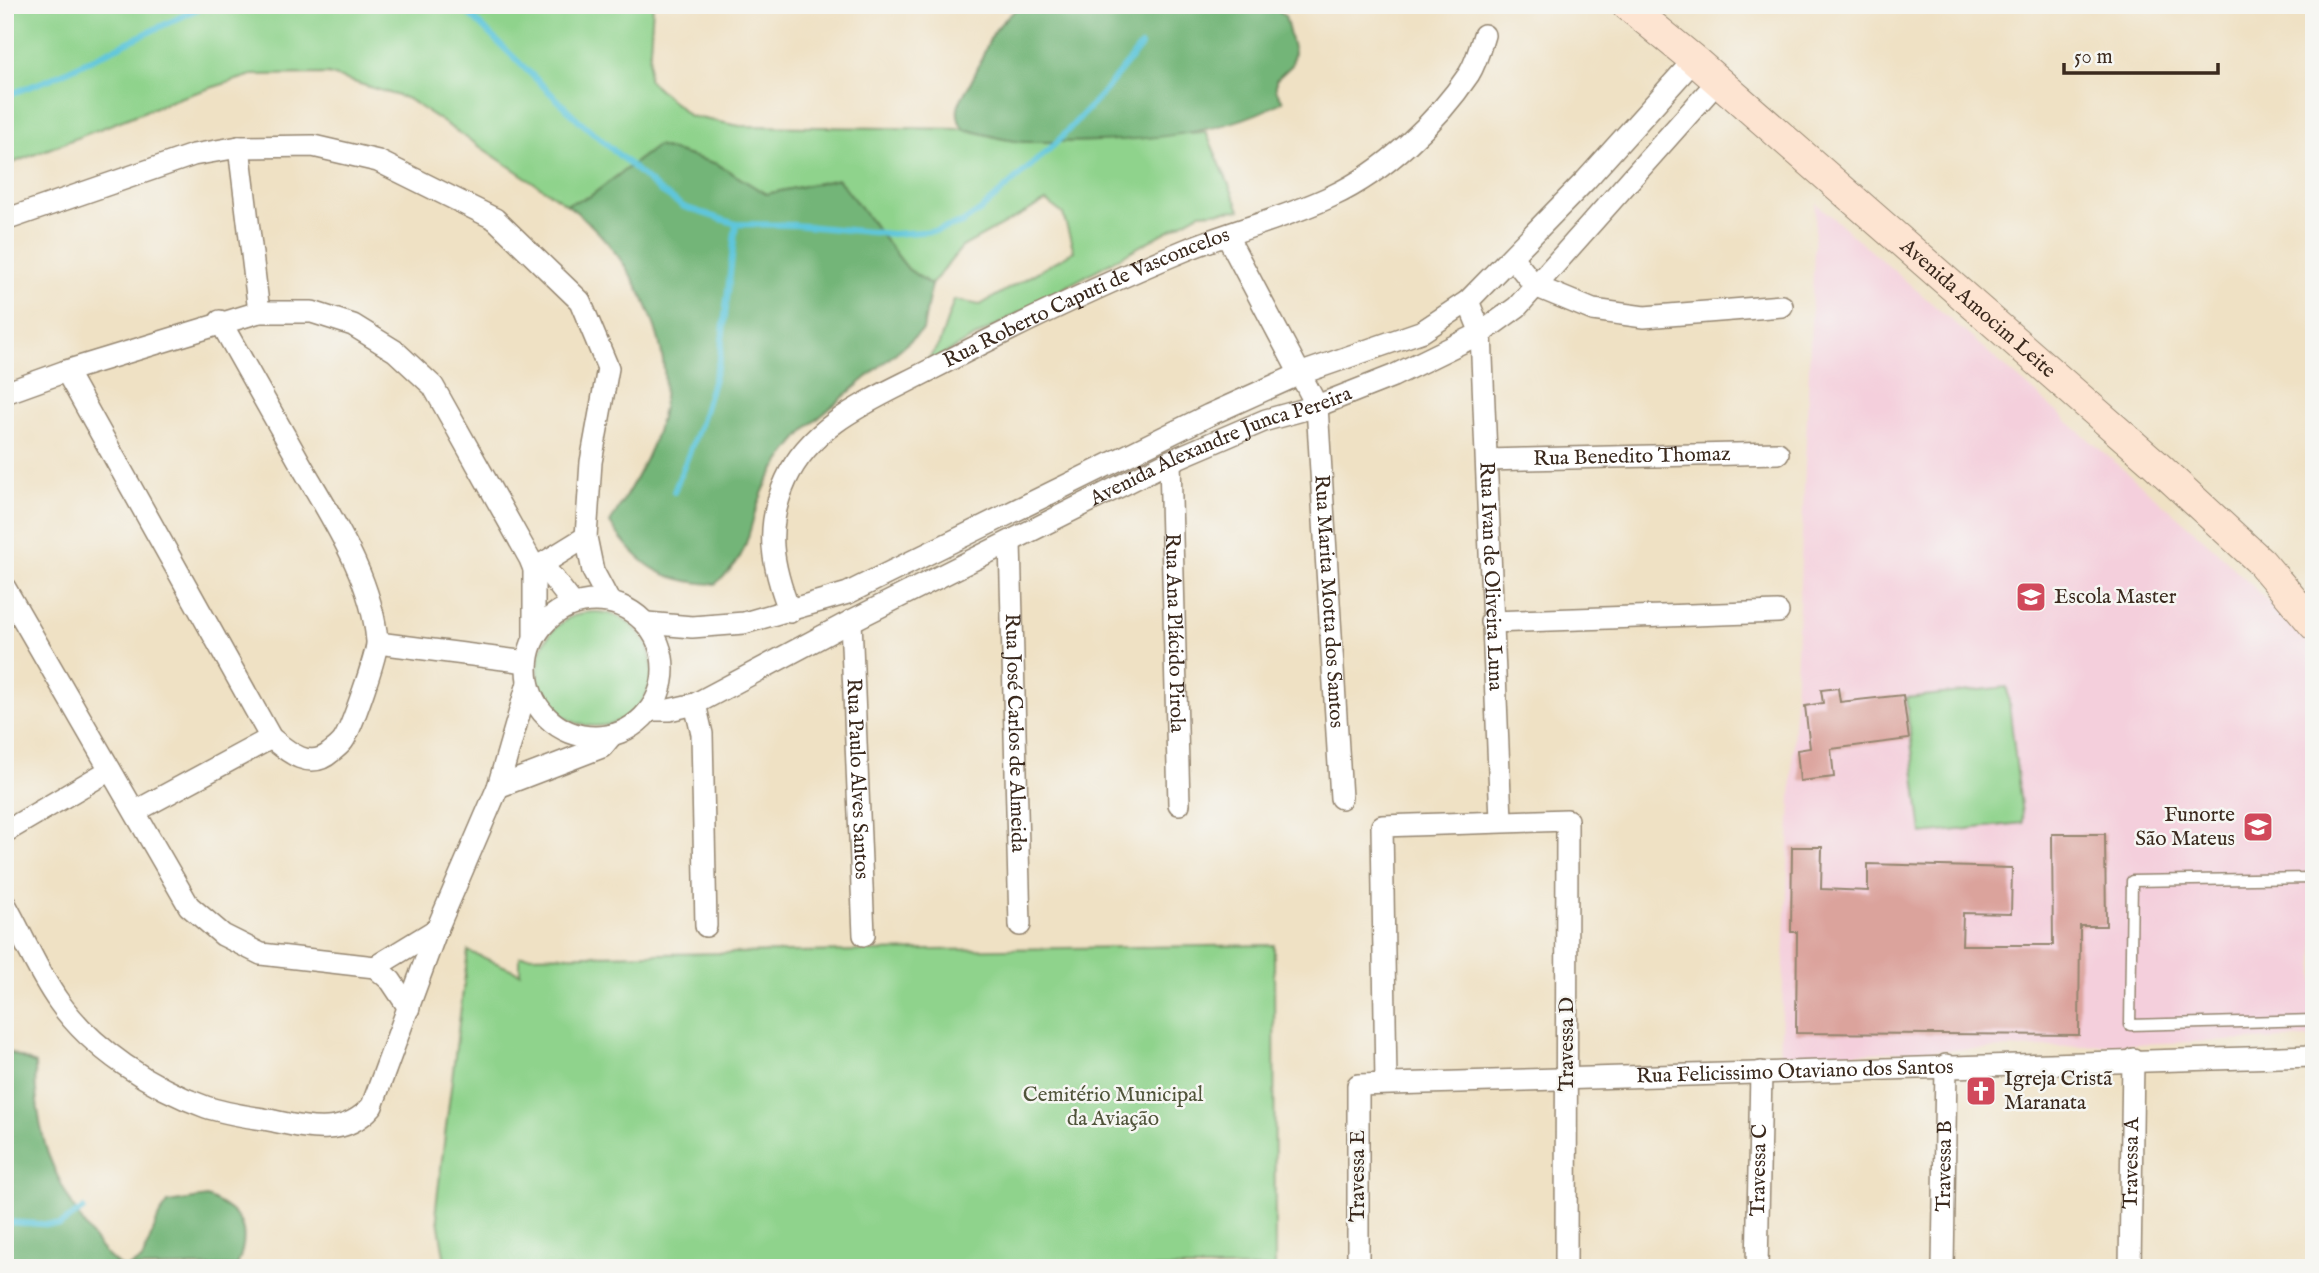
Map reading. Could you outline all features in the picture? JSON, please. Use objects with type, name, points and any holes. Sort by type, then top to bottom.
[{"type":"street","name":"Avenida Amocim Leite","points":[[1626,5],[1694,60],[2163,471],[2261,562],[2314,625]]},
{"type":"street","name":"Rua Roberto Caputi de Vasconcelos","points":[[790,612],[774,570],[775,511],[786,478],[823,431],[857,408],[1116,278],[1333,196],[1381,165],[1425,126],[1470,73],[1484,35]]},
{"type":"street","name":"Avenida Alexandre Junca Pereira","points":[[647,623],[692,626],[744,623],[790,612],[848,593],[959,536],[1302,373],[1423,331],[1468,301],[1512,257],[1586,180],[1694,60]]},
{"type":"street","name":"Avenida Alexandre Junca Pereira","points":[[650,710],[669,710],[695,704],[851,621],[1170,461],[1266,421],[1317,406],[1393,376],[1481,333],[1517,307],[1718,81]]},
{"type":"street","points":[[5,220],[193,155],[239,147],[313,146],[378,161],[495,219],[580,300],[608,368],[591,462],[586,537],[593,571],[609,601]]},
{"type":"street","points":[[239,147],[259,312]]},
{"type":"street","points":[[1227,236],[1302,373],[1317,406]]},
{"type":"street","points":[[1512,257],[1535,286],[1593,310],[1644,317],[1782,306]]},
{"type":"street","name":"Rua Ivan de Oliveira Luna","points":[[1468,301],[1481,333],[1501,820]]},
{"type":"street","points":[[5,393],[220,321],[259,312],[312,312],[353,325],[396,351],[433,386],[538,566],[573,604]]},
{"type":"street","points":[[66,371],[271,738],[298,758],[311,760],[328,755],[343,740],[354,716],[378,643],[368,600],[354,562],[220,321]]},
{"type":"street","name":"Rua Marita Motta dos Santos","points":[[1317,406],[1340,798]]},
{"type":"street","name":"Rua Benedito Thomaz","points":[[1487,460],[1778,453]]},
{"type":"street","name":"Rua Ana Plácido Pirola","points":[[1170,461],[1179,804]]},
{"type":"street","points":[[538,566],[586,537]]},
{"type":"street","name":"Rua José Carlos de Almeida","points":[[1010,542],[1020,925]]},
{"type":"street","points":[[5,904],[60,1003],[105,1050],[160,1085],[207,1107],[306,1128],[331,1129],[361,1119],[372,1106],[438,929],[498,787],[528,673],[534,638],[538,566]]},
{"type":"street","points":[[5,589],[189,906],[223,935],[261,954],[375,967],[391,981],[409,1007]]},
{"type":"street","points":[[528,673],[542,711],[566,731],[597,737],[612,735],[640,721],[658,696],[664,666],[658,643],[647,623],[636,613],[609,601],[573,604],[553,614],[534,638]]},
{"type":"street","points":[[1492,622],[1779,612]]},
{"type":"street","name":"Rua Paulo Alves Santos","points":[[851,621],[864,935]]},
{"type":"street","points":[[378,643],[528,673]]},
{"type":"street","points":[[695,704],[702,734],[706,926]]},
{"type":"street","points":[[498,787],[603,747],[612,735]]},
{"type":"street","points":[[136,811],[271,738]]},
{"type":"street","points":[[5,832],[110,770]]},
{"type":"street","points":[[1386,1083],[1382,826],[1501,820]]},
{"type":"street","name":"Travessa D","points":[[1501,820],[1567,820],[1566,1268]]},
{"type":"street","points":[[375,967],[438,929]]},
{"type":"street","name":"Rua Felicissimo Otaviano dos Santos","points":[[1358,1084],[1567,1080],[2133,1059],[2314,1056]]},
{"type":"street","name":"Travessa A","points":[[2130,1268],[2133,1059]]},
{"type":"street","name":"Travessa B","points":[[1943,1268],[1947,1065]]},
{"type":"street","name":"Travessa C","points":[[1758,1268],[1761,1072]]},
{"type":"street","name":"Travessa E","points":[[1358,1084],[1358,1268]]},
{"type":"lane","points":[[2314,878],[2132,881],[2130,1025],[2314,1020]]},
{"type":"shaded area","name":"Escola Master","points":[[1816,203],[2215,549],[2311,645],[2314,652],[2314,1038],[1780,1056]]},
{"type":"green space","points":[[5,5],[653,5],[648,79],[689,116],[740,126],[963,129],[1024,142],[1206,132],[1240,210],[1200,213],[924,365],[939,344],[954,300],[980,305],[1074,251],[1063,214],[1046,201],[962,247],[931,285],[908,269],[838,179],[766,194],[717,164],[657,146],[589,197],[566,204],[408,99],[328,74],[252,75],[179,98],[5,166]]},
{"type":"green space","points":[[1022,5],[1270,5],[1285,16],[1294,52],[1292,65],[1276,80],[1276,90],[1283,101],[1255,115],[1225,125],[1159,137],[1018,142],[963,129],[958,108],[990,38],[1001,23]]},
{"type":"green space","points":[[657,146],[717,164],[766,194],[838,179],[908,269],[931,285],[923,330],[809,426],[795,442],[764,489],[741,555],[727,574],[715,584],[681,580],[654,569],[631,550],[610,523],[642,467],[660,422],[664,379],[661,350],[653,322],[626,268],[608,243],[566,204],[589,197]]},
{"type":"green space","points":[[595,612],[617,616],[635,629],[648,647],[652,669],[648,691],[635,709],[617,722],[595,726],[573,722],[555,709],[542,691],[538,669],[542,647],[555,629],[573,616]]},
{"type":"green space","points":[[2007,687],[2023,823],[1922,834],[1906,698]]},
{"type":"green space","name":"Cemitério Municipal da Aviação","points":[[1274,945],[1275,1268],[446,1268],[436,1207],[468,951],[520,973],[520,956]]},
{"type":"green space","points":[[5,1050],[35,1064],[40,1125],[57,1175],[77,1214],[101,1249],[125,1268],[5,1268],[5,1218],[10,1210],[5,1201]]},
{"type":"green space","points":[[207,1197],[229,1209],[241,1223],[244,1242],[237,1266],[126,1268],[142,1260],[159,1216],[168,1203]]},
{"type":"building","points":[[1838,688],[1840,702],[1903,695],[1909,739],[1831,749],[1834,777],[1800,781],[1797,750],[1810,748],[1805,706],[1823,703],[1821,690]]},
{"type":"building","points":[[2052,834],[2105,834],[2106,926],[2080,926],[2079,1035],[1796,1033],[1797,932],[1791,932],[1792,847],[1822,847],[1821,889],[1868,891],[1868,864],[2012,868],[2011,914],[1963,913],[1962,945],[2053,945]]},
{"type":"waterway","points":[[5,96],[50,79],[206,5]]},
{"type":"waterway","points":[[460,5],[573,115],[660,191],[684,207],[736,224],[794,225],[892,234],[935,231],[962,223],[981,210],[1055,144],[1102,94],[1141,46]]},
{"type":"waterway","points":[[674,492],[701,422],[720,358],[736,224]]},
{"type":"waterway","points":[[5,1222],[60,1225],[83,1209]]},
{"type":"place","name":"Escola Master","points":[[2031,597]]},
{"type":"place","name":"Funorte São Mateus","points":[[2258,827]]},
{"type":"place","name":"Igreja Cristã Maranata","points":[[1981,1091]]}]
